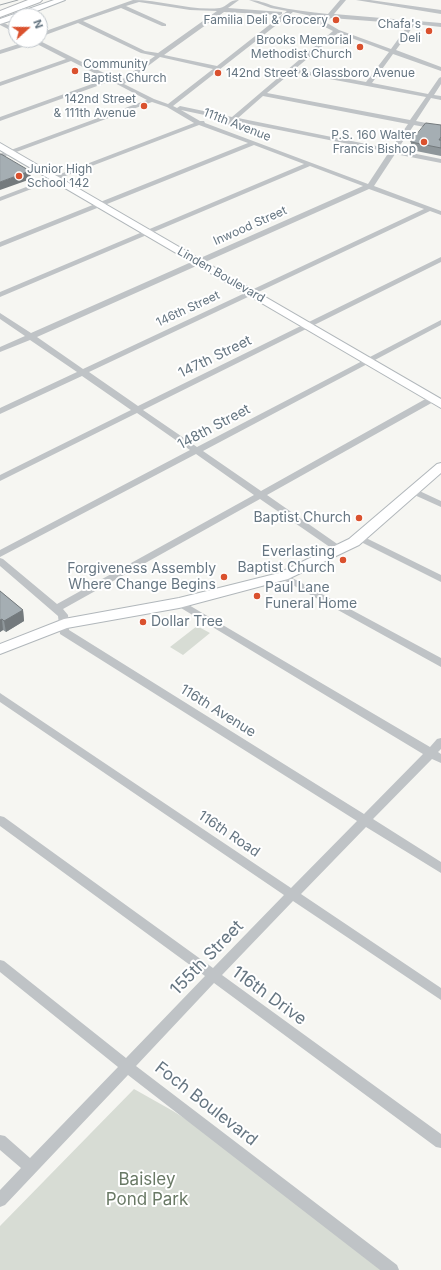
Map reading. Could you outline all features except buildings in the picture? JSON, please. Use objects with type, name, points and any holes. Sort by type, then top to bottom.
[{"type":"highway","points":[[0,7],[24,0]]},
{"type":"highway","points":[[0,14],[38,0]]},
{"type":"main road","points":[[38,8],[60,0]]},
{"type":"main road","name":"Linden Boulevard","points":[[0,146],[437,401]]},
{"type":"main road","points":[[0,649],[51,627],[179,602],[283,576],[340,550],[360,538],[441,467]]},
{"type":"street","points":[[48,32],[139,0],[190,8],[282,13]]},
{"type":"street","points":[[120,84],[236,0]]},
{"type":"street","points":[[252,0],[291,12],[441,25]]},
{"type":"street","points":[[274,7],[280,0]]},
{"type":"street","points":[[322,24],[343,0]]},
{"type":"street","points":[[359,0],[441,12]]},
{"type":"street","points":[[389,21],[406,0]]},
{"type":"street","points":[[254,12],[265,4]]},
{"type":"street","points":[[122,6],[164,25]]},
{"type":"street","points":[[170,106],[291,12]]},
{"type":"street","points":[[309,14],[322,24],[337,31],[441,69]]},
{"type":"street","points":[[78,21],[143,52],[219,68]]},
{"type":"street","points":[[368,84],[412,23]]},
{"type":"street","points":[[221,130],[232,119],[337,31]]},
{"type":"street","name":"111th Avenue","points":[[48,47],[152,100],[170,106],[199,122],[441,213]]},
{"type":"street","points":[[0,52],[11,48]]},
{"type":"street","points":[[0,84],[71,59]]},
{"type":"street","points":[[290,70],[441,98]]},
{"type":"street","points":[[370,186],[441,79]]},
{"type":"street","points":[[0,118],[112,80]]},
{"type":"street","points":[[262,94],[441,128]]},
{"type":"street","points":[[0,156],[152,100]]},
{"type":"street","points":[[170,106],[441,161]]},
{"type":"street","points":[[0,199],[199,122],[211,119],[232,119]]},
{"type":"street","points":[[0,245],[254,143]]},
{"type":"street","points":[[0,295],[310,164]]},
{"type":"street","name":"Inwood Street","points":[[0,350],[370,186]]},
{"type":"street","name":"146th Street","points":[[0,411],[430,209]]},
{"type":"street","name":"147th Street","points":[[0,478],[441,259]]},
{"type":"street","points":[[0,315],[340,550]]},
{"type":"street","name":"148th Street","points":[[0,554],[441,322]]},
{"type":"street","points":[[56,609],[260,495],[437,401]]},
{"type":"street","points":[[414,491],[441,504]]},
{"type":"street","points":[[360,538],[441,579]]},
{"type":"street","name":"116th Avenue","points":[[0,562],[63,615],[64,632],[441,868]]},
{"type":"street","points":[[283,576],[441,663]]},
{"type":"street","points":[[179,602],[436,756]]},
{"type":"street","name":"116th Road","points":[[0,697],[441,995]]},
{"type":"street","name":"155th Street","points":[[0,1200],[292,895],[365,821],[436,756],[441,742]]},
{"type":"street","name":"116th Drive","points":[[0,820],[441,1142]]},
{"type":"street","name":"Foch Boulevard","points":[[0,965],[128,1067],[392,1270]]},
{"type":"street","points":[[0,1141],[31,1168]]},
{"type":"green space","points":[[197,626],[210,633],[183,655],[170,647]]},
{"type":"green space","name":"Baisley Pond Park","points":[[134,1089],[203,1130],[381,1270],[0,1270],[0,1226]]},
{"type":"tram line","points":[[0,5],[18,0]]},
{"type":"place","name":"Familia Deli & Grocery","points":[[336,20]]},
{"type":"place","name":"Chafa's Deli","points":[[429,31]]},
{"type":"place","name":"Brooks Memorial Methodist Church","points":[[360,47]]},
{"type":"place","name":"Community Baptist Church","points":[[75,71]]},
{"type":"place","name":"142nd Street & Glassboro Avenue","points":[[218,73]]},
{"type":"place","name":"142nd Street & 111th Avenue","points":[[144,106]]},
{"type":"place","name":"P.S. 160 Walter Francis Bishop","points":[[424,142]]},
{"type":"place","name":"Junior High School 142","points":[[19,176]]},
{"type":"place","name":"Baptist Church","points":[[359,518]]},
{"type":"place","name":"Everlasting Baptist Church","points":[[343,560]]},
{"type":"place","name":"Forgiveness Assembly Where Change Begins","points":[[224,577]]},
{"type":"place","name":"Paul Lane Funeral Home","points":[[257,596]]},
{"type":"place","name":"Dollar Tree","points":[[143,622]]}]
